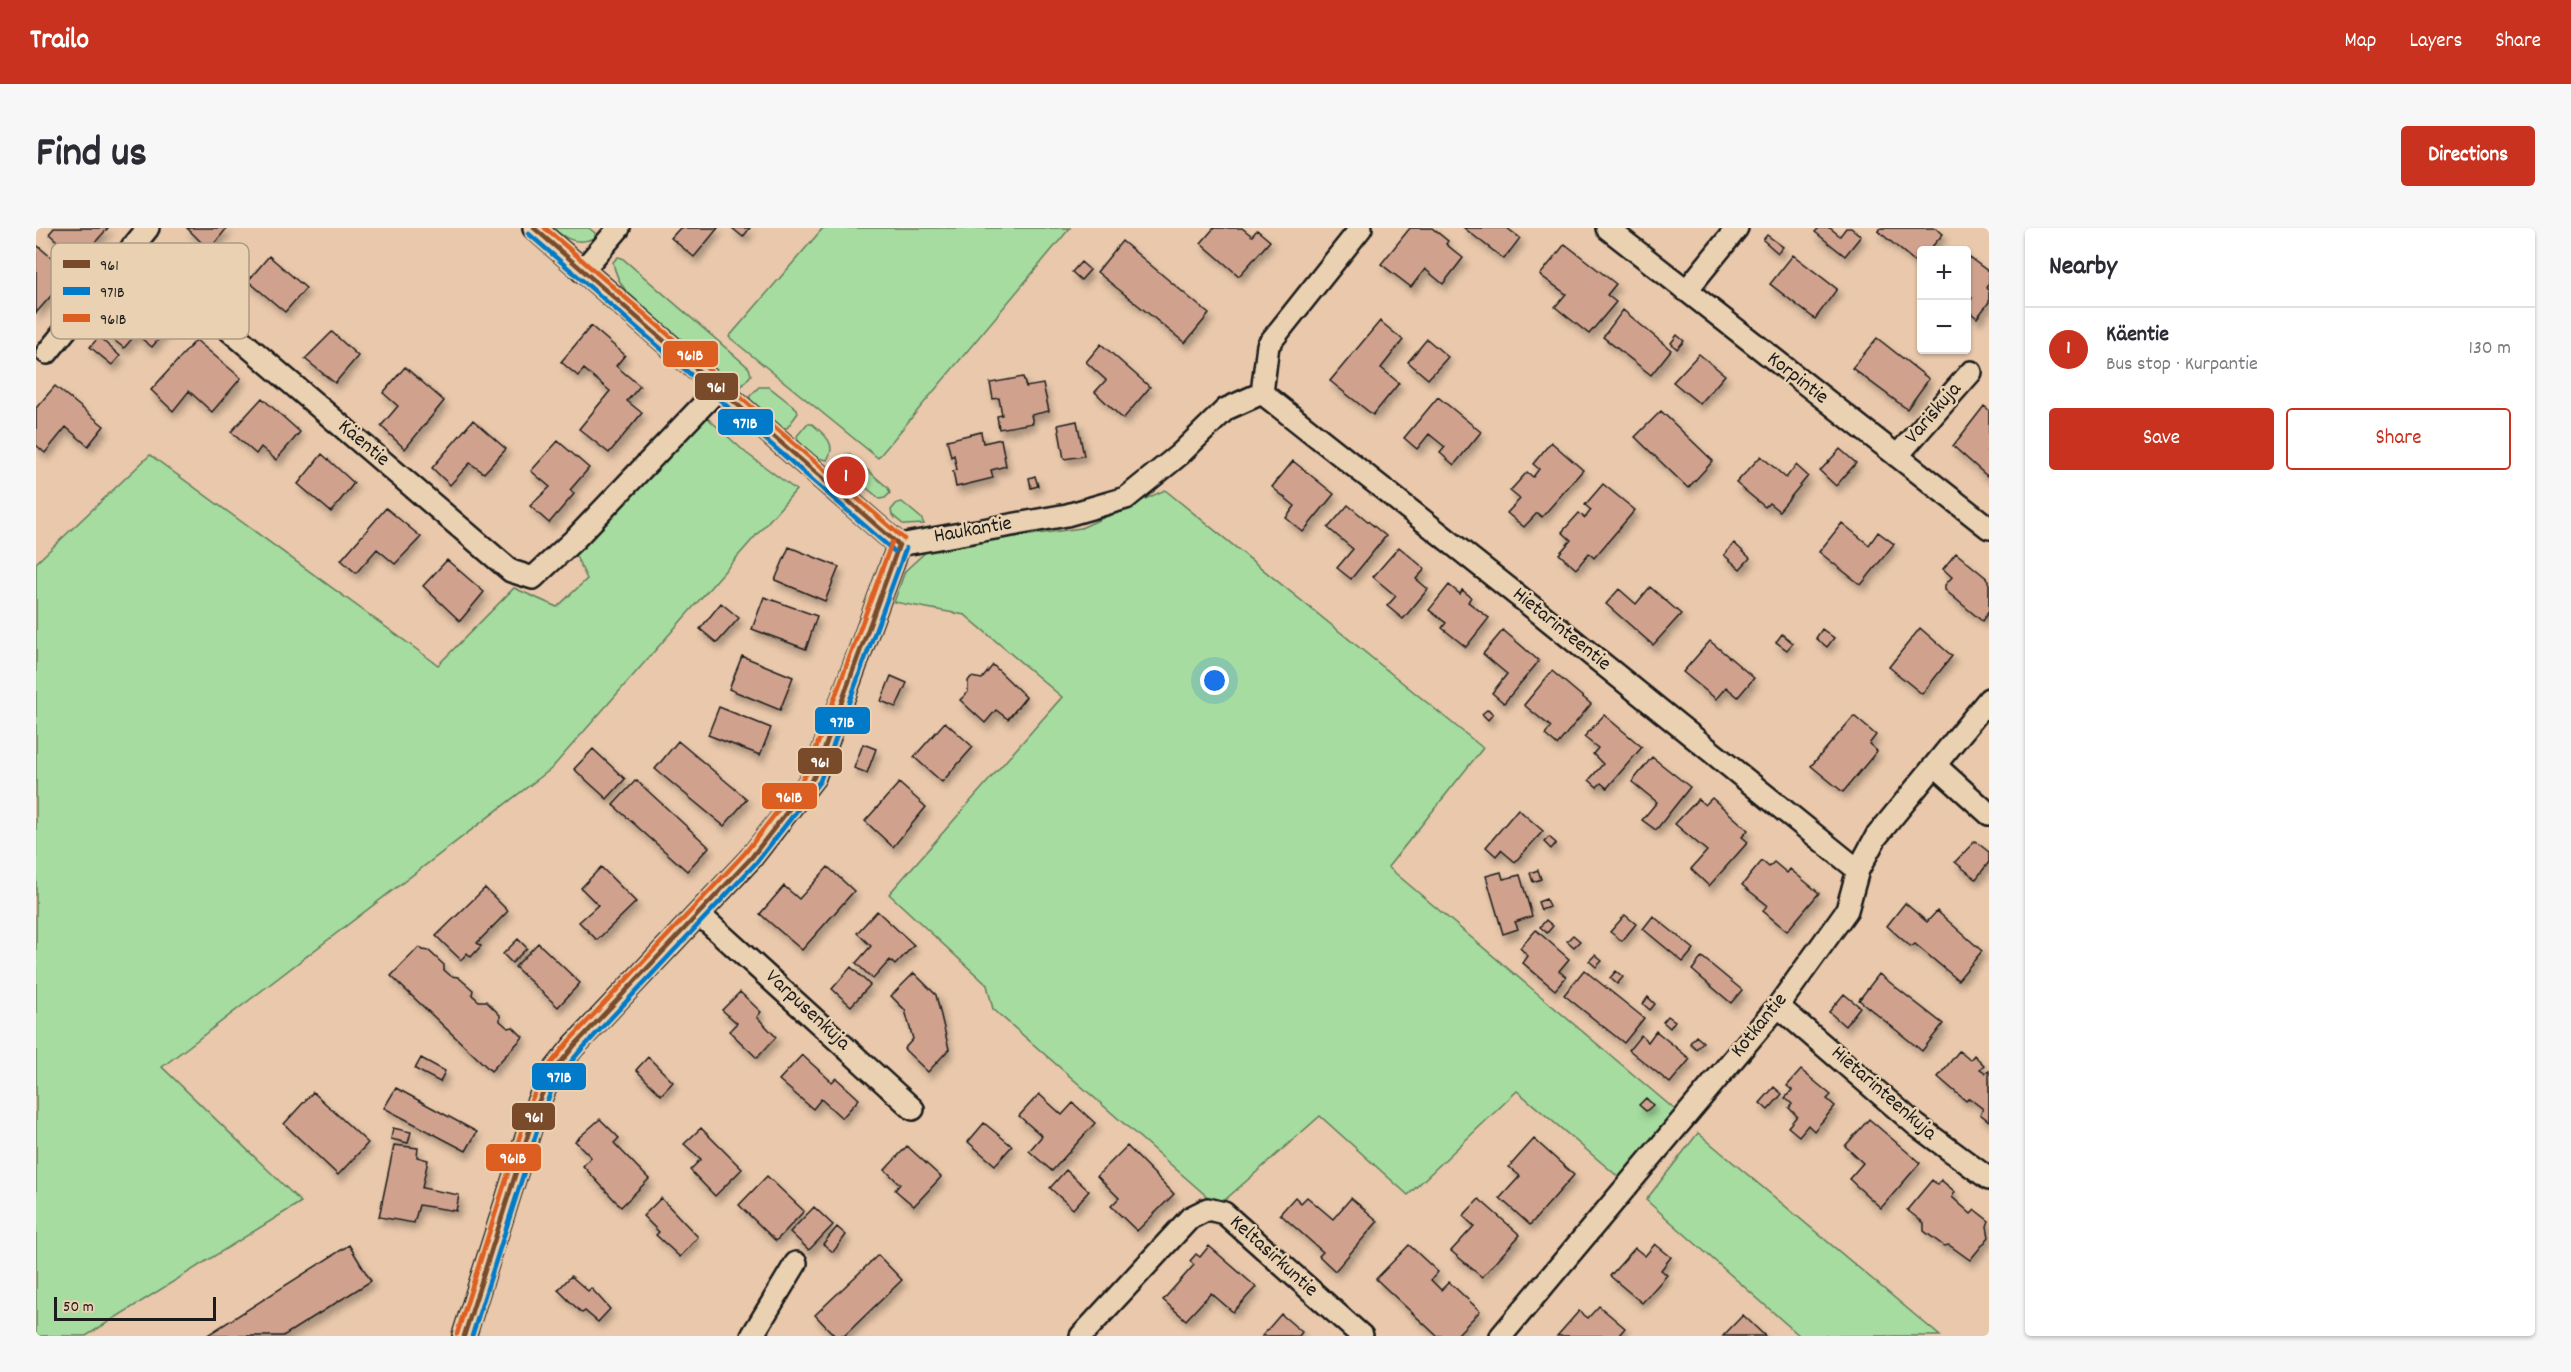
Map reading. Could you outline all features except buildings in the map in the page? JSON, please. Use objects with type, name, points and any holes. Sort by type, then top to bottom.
[{"type":"street","points":[[135,243],[148,228]]},
{"type":"street","points":[[464,1336],[538,1103],[550,1076],[611,1005],[700,915],[751,858],[814,777],[899,545],[534,228]]},
{"type":"street","points":[[582,271],[619,228]]},
{"type":"street","points":[[1262,393],[1268,345],[1361,228]]},
{"type":"street","name":"Korpintie","points":[[1607,228],[1989,528]]},
{"type":"street","points":[[1686,291],[1737,228]]},
{"type":"street","points":[[47,353],[58,339]]},
{"type":"street","name":"Käentie","points":[[240,339],[511,571],[532,578],[576,538],[718,388]]},
{"type":"street","name":"Variskuja","points":[[1897,456],[1971,372]]},
{"type":"street","name":"Haukantie","points":[[899,545],[1067,515],[1126,498],[1179,455],[1226,410],[1262,393]]},
{"type":"street","name":"Hietarinteentie","points":[[1262,393],[1858,870]]},
{"type":"street","name":"Kotkantie","points":[[1501,1336],[1778,1006],[1847,910],[1858,870],[1876,837],[1989,699]]},
{"type":"street","points":[[1936,766],[1989,813]]},
{"type":"street","name":"Varpusenkuja","points":[[700,915],[913,1109]]},
{"type":"street","name":"Hietarinteenkuja","points":[[1778,1006],[1916,1125],[1989,1179]]},
{"type":"street","name":"Keltasirkuntie","points":[[1082,1336],[1190,1218],[1208,1209],[1224,1213],[1362,1336]]},
{"type":"street","points":[[752,1336],[796,1263]]},
{"type":"green space","points":[[553,228],[589,228],[595,233],[595,238],[583,241],[572,240]]},
{"type":"green space","points":[[823,228],[1070,228],[878,458],[729,337]]},
{"type":"green space","points":[[618,257],[622,258],[749,368],[751,375],[740,388],[732,385],[626,291],[619,281],[613,262]]},
{"type":"green space","points":[[759,387],[769,387],[797,409],[798,413],[787,428],[780,427],[750,403],[750,396]]},
{"type":"green space","points":[[702,413],[746,453],[796,490],[551,769],[162,1067],[301,1202],[86,1336],[36,1336],[36,563],[150,455],[438,665],[514,588],[557,607],[587,579],[573,550]]},
{"type":"green space","points":[[807,424],[812,424],[828,440],[831,449],[827,460],[808,452],[798,441],[797,436]]},
{"type":"green space","points":[[849,454],[888,488],[890,493],[885,498],[880,499],[845,470],[842,457]]},
{"type":"green space","points":[[1165,490],[1483,748],[1388,867],[1680,1114],[1622,1180],[1517,1091],[1408,1195],[1320,1116],[1218,1206],[993,1009],[987,985],[889,894],[1062,697],[965,615],[894,602],[905,571],[929,549],[1081,528]]},
{"type":"green space","points":[[902,502],[921,518],[924,524],[904,525],[892,515],[891,510],[897,503]]},
{"type":"green space","points":[[1698,1133],[1940,1336],[1800,1336],[1646,1200]]},
{"type":"transit line","name":"961","points":[[534,228],[899,545]]},
{"type":"transit line","name":"961B","points":[[545,228],[904,539]]},
{"type":"transit line","name":"971B","points":[[529,234],[894,551]]},
{"type":"transit line","name":"961B","points":[[457,1334],[531,1101],[544,1072],[569,1041],[745,853],[807,773],[892,542]]},
{"type":"transit line","name":"961","points":[[464,1336],[538,1103],[550,1076],[574,1046],[751,858],[814,777],[899,545]]},
{"type":"transit line","name":"971B","points":[[472,1336],[545,1106],[556,1080],[580,1051],[756,863],[820,781],[906,548]]},
{"type":"place","name":"Käentie","points":[[846,476]]}]
